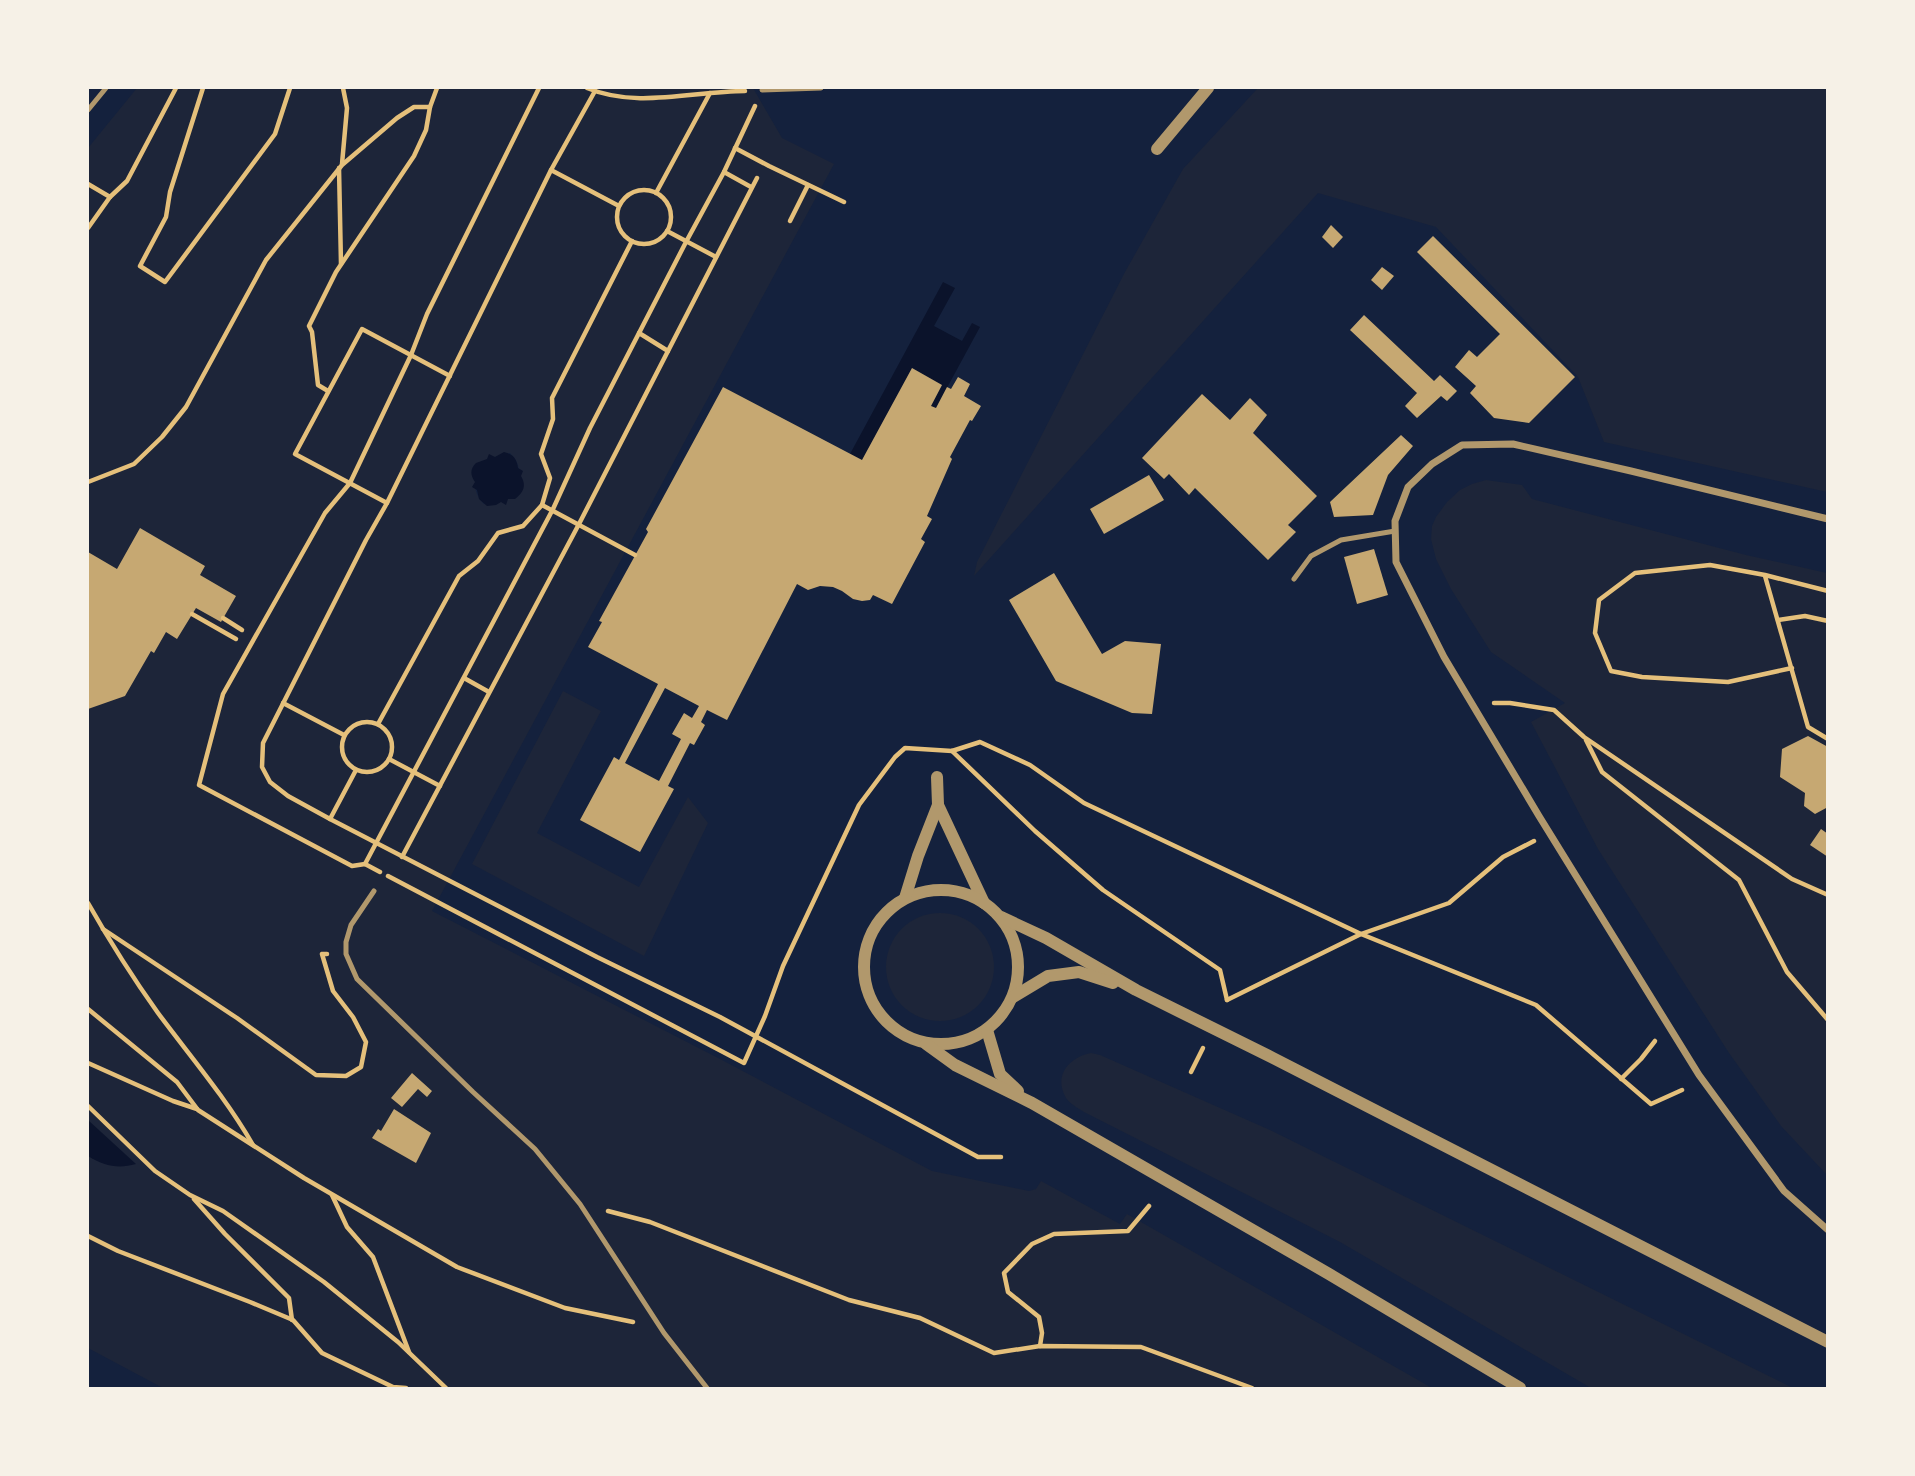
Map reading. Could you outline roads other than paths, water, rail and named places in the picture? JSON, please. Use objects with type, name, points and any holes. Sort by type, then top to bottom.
[{"type":"street","points":[[1157,149],[1205,88]]},
{"type":"street","points":[[1828,519],[1513,444],[1462,445],[1432,464],[1408,487],[1395,521],[1396,562],[1444,657],[1539,816],[1699,1075],[1784,1191],[1828,1230]]},
{"type":"street","points":[[937,778],[939,804],[984,903]]},
{"type":"street","points":[[905,898],[939,804]]},
{"type":"street","points":[[1520,1388],[1329,1274],[1032,1103],[955,1065],[926,1044],[905,1036],[886,1023],[873,1004],[865,982],[864,957],[871,933],[885,913],[905,898],[924,891],[945,889],[965,893],[984,903],[1001,918],[1046,938],[1136,990],[1828,1342]]},
{"type":"street","points":[[926,1044],[948,1045],[968,1040],[987,1030],[1002,1015],[1013,997],[1018,976],[1017,955],[1001,918]]},
{"type":"street","points":[[1013,997],[1048,976],[1079,972],[1136,990]]},
{"type":"street","points":[[987,1030],[1000,1074],[1032,1103]]},
{"type":"lane","points":[[88,110],[106,88]]},
{"type":"lane","points":[[762,90],[821,88]]},
{"type":"lane","points":[[1294,579],[1311,556],[1341,540],[1395,531]]},
{"type":"lane","points":[[374,891],[351,925],[346,942],[346,954],[357,979],[535,1149],[580,1204],[664,1333],[707,1388]]}]
